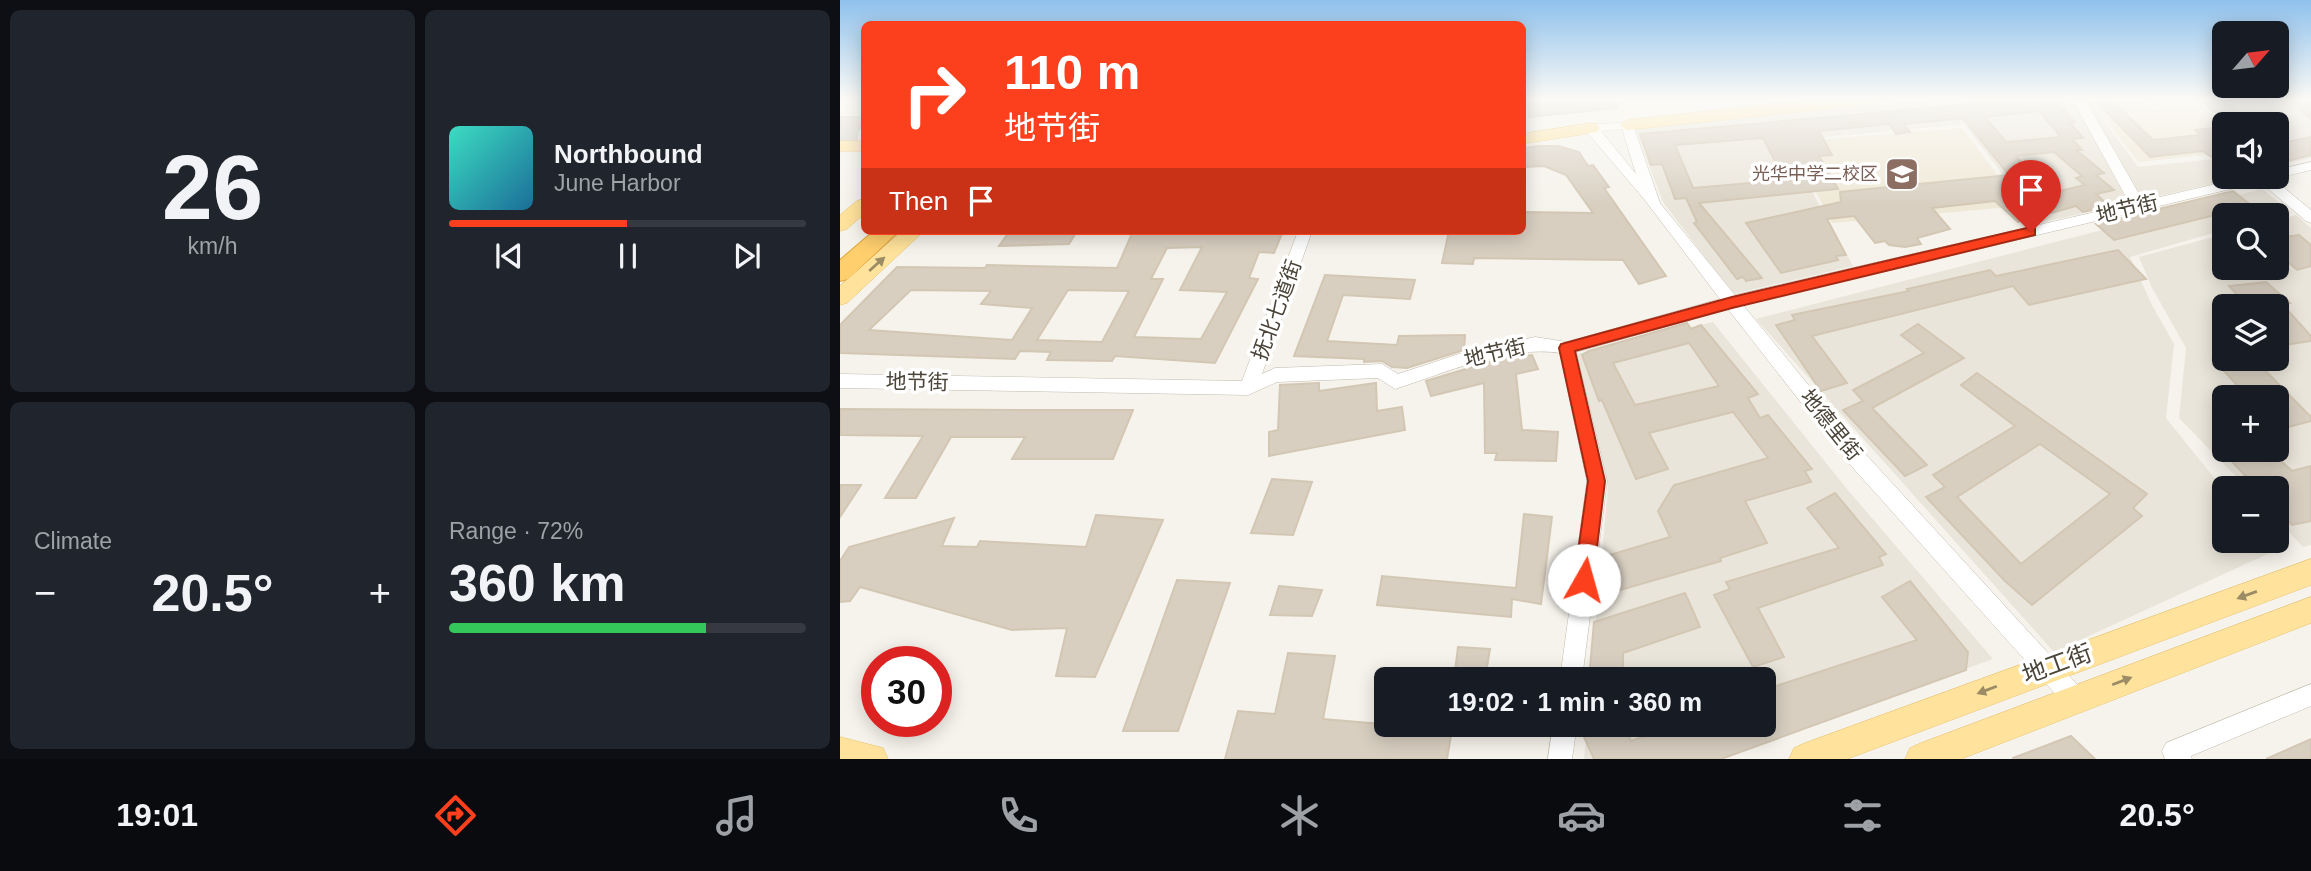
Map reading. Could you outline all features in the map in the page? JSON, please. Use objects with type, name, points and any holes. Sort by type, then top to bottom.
[{"type":"highway","points":[[840,251],[852,218]]},
{"type":"highway","points":[[840,273],[883,235]]},
{"type":"main road","points":[[1526,138],[1551,134]]},
{"type":"main road","points":[[840,146],[861,146]]},
{"type":"main road","points":[[840,298],[910,235]]},
{"type":"main road","name":"地工街","points":[[1805,759],[2311,572]]},
{"type":"main road","name":"地工街","points":[[1921,759],[2311,610]]},
{"type":"main road","points":[[840,754],[872,759]]},
{"type":"street","points":[[1596,134],[1653,204]]},
{"type":"street","name":"地德里街","points":[[1630,134],[1653,204],[1852,453],[2075,699]]},
{"type":"street","points":[[2098,134],[2139,206]]},
{"type":"street","points":[[2289,171],[2311,166]]},
{"type":"street","name":"地节街","points":[[840,381],[1248,388],[1275,375],[1382,371],[1395,382],[1459,361],[1535,343],[1567,348],[1732,302],[2212,189]]},
{"type":"street","points":[[2277,189],[2311,218]]},
{"type":"street","name":"抚北七道街","points":[[1248,388],[1305,235]]},
{"type":"street","points":[[1567,348],[1597,481],[1573,667]]},
{"type":"street","points":[[2180,759],[2174,751],[2311,695]]},
{"type":"street","points":[[1560,759],[1563,737]]},
{"type":"shaded area","points":[[1637,134],[1854,134],[1784,141],[1853,266],[1733,294],[1663,202]]},
{"type":"shaded area","name":"光华中学二校区","points":[[1883,134],[1967,134],[2021,206],[1832,223],[1790,142]]},
{"type":"shaded area","points":[[1972,134],[2114,134],[2138,167],[2212,159],[2212,184],[2040,223]]},
{"type":"shaded area","points":[[2117,134],[2212,134],[2212,154],[2139,162]]},
{"type":"shaded area","points":[[2289,134],[2311,134],[2311,158],[2289,163]]},
{"type":"shaded area","points":[[2262,189],[2280,203],[2212,203],[2212,233],[2130,257],[2174,344],[2166,418],[2213,476],[2212,553],[2270,553],[2054,652],[1756,319]]},
{"type":"shaded area","points":[[2296,215],[2311,228],[2311,545],[2303,547],[2289,532],[2289,476],[2235,476],[2222,462],[2289,462],[2289,385],[2212,385],[2212,452],[2179,418],[2186,348],[2152,288],[2139,257],[2212,237],[2212,280],[2289,280],[2289,217]]},
{"type":"shaded area","points":[[1713,322],[1847,489],[1993,659],[1776,736],[1776,667],[1592,667],[1608,487],[1577,354]]},
{"type":"shaded area","points":[[1586,737],[1774,737],[1712,759],[1584,759]]},
{"type":"building","points":[[1640,134],[1821,134],[1832,155],[1819,156],[1838,189],[1699,203],[1762,278],[1746,281],[1743,277],[1737,279],[1694,223],[1697,222],[1686,198],[1675,199],[1662,164],[1651,165]],"holes":[[[1763,138],[1785,180],[1693,188],[1675,145]]]},
{"type":"building","points":[[1976,134],[2000,134],[2006,142],[2061,137],[2059,134],[2080,134],[2083,138],[2072,139],[2082,150],[2076,150],[2104,173],[2096,175],[2114,190],[2096,194],[2109,206],[2083,212],[2076,206],[2018,222],[1995,201],[1932,208],[1950,229],[1917,238],[1921,244],[1905,247],[1889,245],[1885,241],[1875,243],[1854,216],[1827,219],[1846,255],[1836,256],[1838,260],[1781,273],[1746,223],[1841,202],[1840,192],[2009,175]],"holes":[[[2054,152],[2082,176],[2076,178],[2085,185],[2047,194],[2016,156]]]},
{"type":"building","points":[[2128,134],[2147,134],[2153,140],[2212,134],[2212,157],[2203,151],[2150,157]]},
{"type":"building","points":[[2311,137],[2311,155],[2289,160],[2289,142]]},
{"type":"building","points":[[1558,146],[1579,152],[1588,166],[1593,165],[1609,187],[1604,188],[1666,276],[1639,284],[1623,260],[1474,258],[1473,264],[1442,263],[1448,235],[1526,235],[1526,212],[1593,213],[1566,175],[1544,166],[1526,167],[1526,148]]},
{"type":"building","points":[[2233,191],[2248,203],[2212,203],[2212,216],[2114,240],[2096,224]]},
{"type":"building","points":[[1007,235],[1075,235],[1069,244],[999,246]]},
{"type":"building","points":[[1131,235],[1281,235],[1274,253],[1259,252],[1249,278],[1258,279],[1215,363],[1115,356],[1112,361],[1047,360],[1051,352],[1020,351],[1015,359],[840,353],[840,325],[897,267],[985,268],[987,265],[1117,268]],"holes":[[[1202,247],[1180,290],[1227,292],[1201,339],[1134,337],[1163,279],[1151,279],[1167,248]],[[911,290],[991,291],[981,304],[1032,308],[1012,340],[869,330]],[[1068,290],[1129,291],[1102,342],[1037,340]]]},
{"type":"building","points":[[2299,235],[2311,245],[2311,266],[2297,270],[2289,263],[2289,236]]},
{"type":"building","points":[[2118,250],[2146,279],[2029,305],[2013,286],[1812,336],[1847,383],[1821,391],[1776,325],[1795,320],[1792,315],[1909,291],[1907,289],[1990,270],[1996,276]]},
{"type":"building","points":[[1325,275],[1415,280],[1410,299],[1343,295],[1327,341],[1397,345],[1399,336],[1465,335],[1464,350],[1407,368],[1392,367],[1382,361],[1364,362],[1364,359],[1294,356]]},
{"type":"building","points":[[2266,282],[2280,294],[2236,294],[2229,286]]},
{"type":"building","points":[[2289,312],[2311,336],[2311,341],[2289,344]]},
{"type":"building","points":[[1687,323],[1691,329],[1701,325],[1758,394],[1748,398],[1760,418],[1768,415],[1812,469],[1805,471],[1811,482],[1745,501],[1767,543],[1720,558],[1721,561],[1613,592],[1600,558],[1670,537],[1658,511],[1674,485],[1768,458],[1733,412],[1649,433],[1668,469],[1636,479],[1602,400],[1599,401],[1582,355]],"holes":[[[1689,343],[1719,386],[1635,405],[1613,363]]]},
{"type":"building","points":[[1918,324],[1964,358],[1872,408],[1927,465],[1905,476],[1843,410],[1863,401],[1853,390],[1924,353],[1901,335]]},
{"type":"building","points":[[1532,355],[1538,369],[1516,374],[1522,430],[1558,432],[1556,461],[1495,460],[1497,453],[1485,453],[1484,383],[1431,396],[1426,381],[1499,359]]},
{"type":"building","points":[[2224,371],[2266,371],[2280,385],[2237,385]]},
{"type":"building","points":[[1977,373],[2147,494],[2133,508],[2142,516],[2032,605],[2005,581],[1926,497],[1945,487],[1933,475],[2015,426],[1961,385]],"holes":[[[2040,444],[2110,494],[2021,564],[1957,497]]]},
{"type":"building","points":[[1319,383],[1319,391],[1376,383],[1377,411],[1402,407],[1405,430],[1269,456],[1269,432],[1278,430],[1280,385]]},
{"type":"building","points":[[2289,395],[2311,417],[2311,421],[2289,427]]},
{"type":"building","points":[[840,409],[1133,410],[1113,459],[1012,459],[1025,437],[951,437],[916,498],[885,498],[923,436],[840,435]]},
{"type":"building","points":[[2232,462],[2282,462],[2292,471],[2311,466],[2311,521],[2292,525],[2289,522],[2289,476],[2246,476]]},
{"type":"building","points":[[1272,479],[1312,482],[1293,535],[1251,533]]},
{"type":"building","points":[[840,485],[861,485],[840,517]]},
{"type":"building","points":[[1835,493],[1886,554],[1879,557],[1883,565],[1758,608],[1784,657],[1753,667],[1714,595],[1730,589],[1726,582],[1839,548],[1807,508]]},
{"type":"building","points":[[1524,514],[1552,517],[1541,604],[1512,599],[1511,617],[1377,605],[1382,576],[1516,588]]},
{"type":"building","points":[[1096,515],[1163,520],[1095,677],[1056,676],[1067,628],[1012,630],[860,587],[850,601],[840,602],[840,561],[849,547],[954,518],[942,546],[977,547],[980,541],[1086,547]]},
{"type":"building","points":[[1177,580],[1230,583],[1178,731],[1123,731]]},
{"type":"building","points":[[1910,581],[1968,652],[1966,670],[1721,759],[1594,759],[1584,737],[1629,737],[1631,741],[1642,737],[1776,737],[1776,686],[1917,640],[1882,597]]},
{"type":"building","points":[[1279,586],[1322,590],[1312,616],[1270,615]]},
{"type":"building","points":[[1685,593],[1700,627],[1623,653],[1623,667],[1590,667],[1594,622]]},
{"type":"building","points":[[1458,647],[1490,649],[1487,667],[1456,667]]},
{"type":"building","points":[[1288,653],[1335,656],[1323,719],[1374,723],[1374,737],[1451,737],[1447,759],[1225,759],[1238,711],[1275,714]]},
{"type":"building","points":[[2071,736],[2095,759],[2013,759],[2013,758]]},
{"type":"building","points":[[2311,739],[2311,759],[2266,759]]},
{"type":"tunnel","points":[[840,137],[861,138]]},
{"type":"place","name":"光华中学二校区","points":[[1902,174]]},
{"type":"route","points":[[1584,580],[1597,481],[1567,348],[1732,302],[2031,232]]}]
